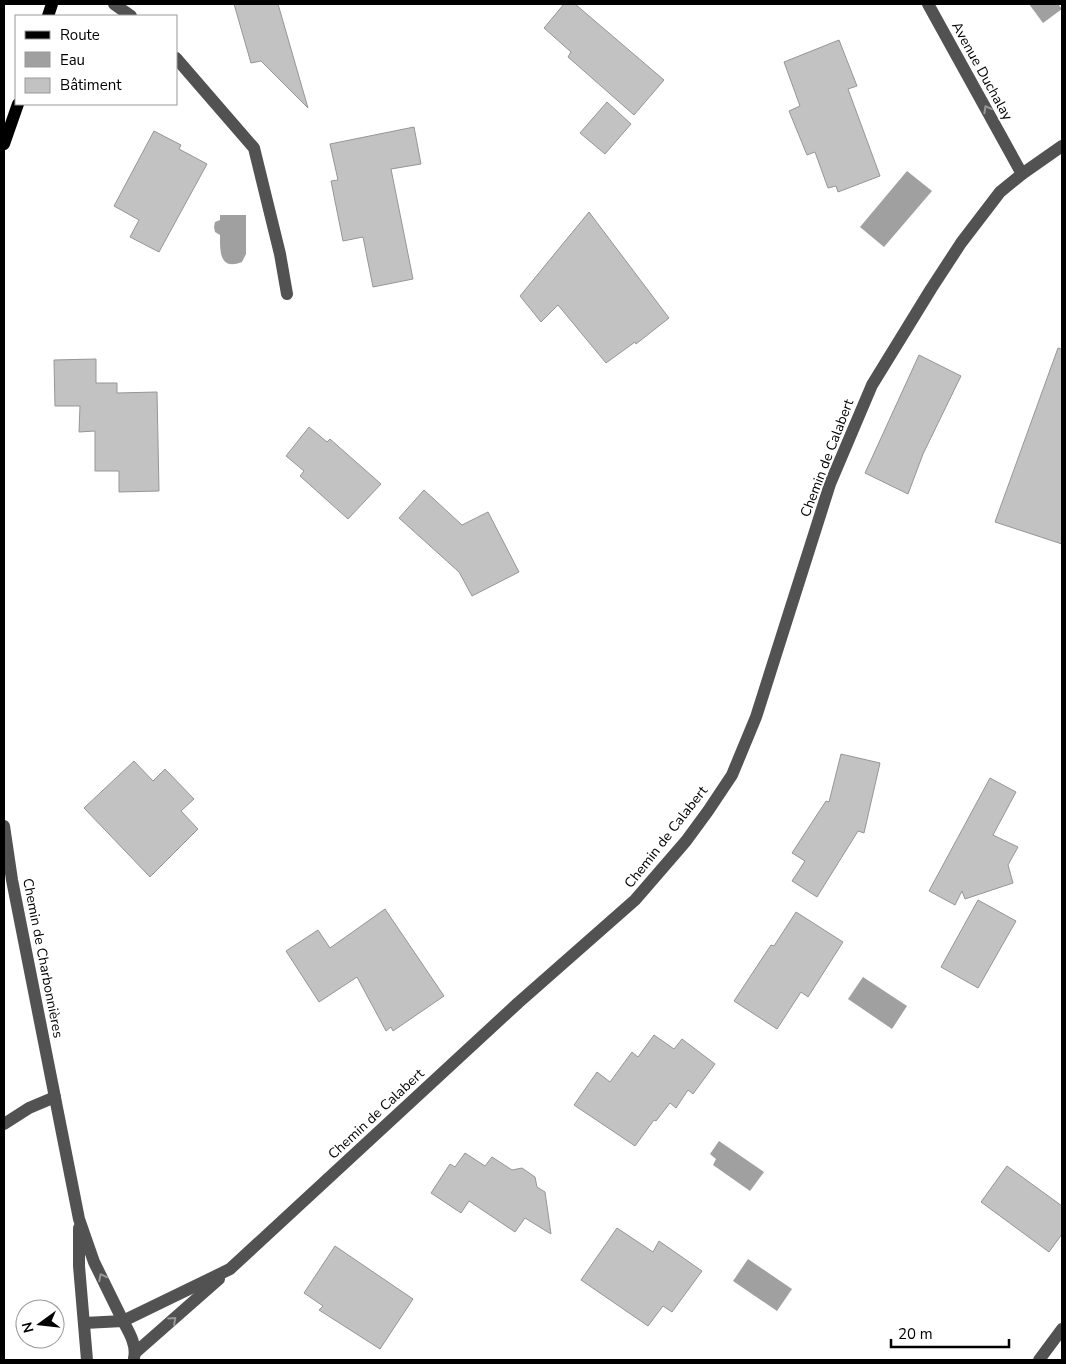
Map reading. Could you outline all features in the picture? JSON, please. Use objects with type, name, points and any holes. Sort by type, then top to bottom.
[{"type":"main road","points":[[4,144],[18,105]]},
{"type":"street","points":[[114,4],[130,15]]},
{"type":"street","name":"Avenue Duchalay","points":[[928,4],[1022,174]]},
{"type":"street","points":[[178,60],[254,148],[280,254],[287,294]]},
{"type":"street","name":"Chemin de Calabert","points":[[123,1321],[230,1270],[518,1003],[635,900],[708,812],[732,775],[756,717],[830,484],[872,385],[961,243],[1000,192],[1062,146]]},
{"type":"street","name":"Chemin de Charbonnières","points":[[4,826],[14,889],[79,1219],[94,1262],[131,1336],[135,1356]]},
{"type":"street","points":[[4,1124],[29,1108],[54,1097]]},
{"type":"street","name":"Chemin de Charbonnières","points":[[79,1219],[79,1266],[87,1360]]},
{"type":"street","points":[[135,1356],[230,1270]]},
{"type":"street","points":[[84,1323],[123,1321]]},
{"type":"street","points":[[1039,1360],[1062,1330]]},
{"type":"water","points":[[1029,4],[1058,4],[1062,9],[1043,23]]},
{"type":"water","points":[[907,171],[932,191],[884,247],[860,227]]},
{"type":"water","points":[[220,215],[246,215],[246,254],[242,262],[229,264],[222,258],[220,235],[215,232],[214,227],[215,222],[220,220]]},
{"type":"water","points":[[863,977],[907,1006],[892,1029],[848,999]]},
{"type":"water","points":[[719,1141],[764,1172],[750,1191],[713,1165],[716,1159],[710,1154]]},
{"type":"water","points":[[748,1259],[792,1289],[777,1311],[733,1281]]},
{"type":"building","points":[[234,4],[278,4],[308,108],[261,61],[251,63]]},
{"type":"building","points":[[564,4],[575,4],[664,80],[634,115],[568,57],[571,52],[544,28]]},
{"type":"building","points":[[839,40],[857,86],[848,89],[880,176],[838,192],[836,186],[828,188],[815,152],[807,155],[789,111],[800,106],[784,62]]},
{"type":"building","points":[[607,102],[631,124],[605,154],[580,133]]},
{"type":"building","points":[[414,127],[421,164],[391,169],[413,279],[373,287],[363,237],[343,241],[331,181],[338,180],[330,144]]},
{"type":"building","points":[[154,131],[181,145],[179,149],[207,164],[159,252],[130,237],[139,220],[114,206]]},
{"type":"building","points":[[589,212],[669,318],[636,344],[635,342],[606,363],[558,305],[541,322],[520,296]]},
{"type":"building","points":[[1058,348],[1062,349],[1062,544],[995,522]]},
{"type":"building","points":[[919,355],[961,376],[923,454],[908,494],[865,473]]},
{"type":"building","points":[[96,359],[96,383],[117,383],[117,393],[157,392],[159,491],[119,492],[119,471],[95,471],[95,431],[79,432],[80,406],[55,406],[54,360]]},
{"type":"building","points":[[309,427],[327,442],[330,439],[381,484],[348,519],[300,476],[304,471],[286,456]]},
{"type":"building","points":[[424,490],[462,525],[488,512],[519,572],[472,596],[459,572],[399,518]]},
{"type":"building","points":[[841,754],[880,763],[864,833],[858,831],[817,897],[792,881],[805,861],[792,853],[826,801],[829,802]]},
{"type":"building","points":[[134,761],[153,781],[165,769],[194,799],[181,811],[198,829],[150,877],[84,808]]},
{"type":"building","points":[[990,778],[1016,792],[993,835],[1018,847],[1008,865],[1013,883],[965,899],[962,891],[955,905],[929,891]]},
{"type":"building","points":[[978,900],[1016,921],[978,988],[941,967]]},
{"type":"building","points":[[385,909],[444,996],[393,1031],[391,1027],[386,1031],[357,977],[319,1002],[286,951],[318,930],[330,948]]},
{"type":"building","points":[[796,912],[843,942],[808,997],[801,992],[777,1029],[734,1001],[771,945],[774,946]]},
{"type":"building","points":[[654,1035],[674,1049],[682,1039],[715,1064],[693,1094],[688,1090],[676,1108],[670,1103],[656,1121],[654,1120],[635,1146],[574,1105],[597,1072],[610,1082],[632,1052],[638,1057]]},
{"type":"building","points":[[465,1153],[485,1166],[492,1157],[512,1170],[522,1168],[535,1177],[537,1187],[545,1192],[551,1234],[525,1218],[515,1232],[469,1201],[461,1213],[431,1193],[450,1164],[455,1167]]},
{"type":"building","points":[[1007,1166],[1062,1206],[1062,1234],[1049,1252],[981,1202]]},
{"type":"building","points":[[617,1228],[653,1252],[659,1241],[702,1271],[672,1312],[663,1306],[648,1326],[581,1280]]},
{"type":"building","points":[[335,1246],[413,1299],[380,1349],[319,1310],[323,1306],[304,1293]]}]
